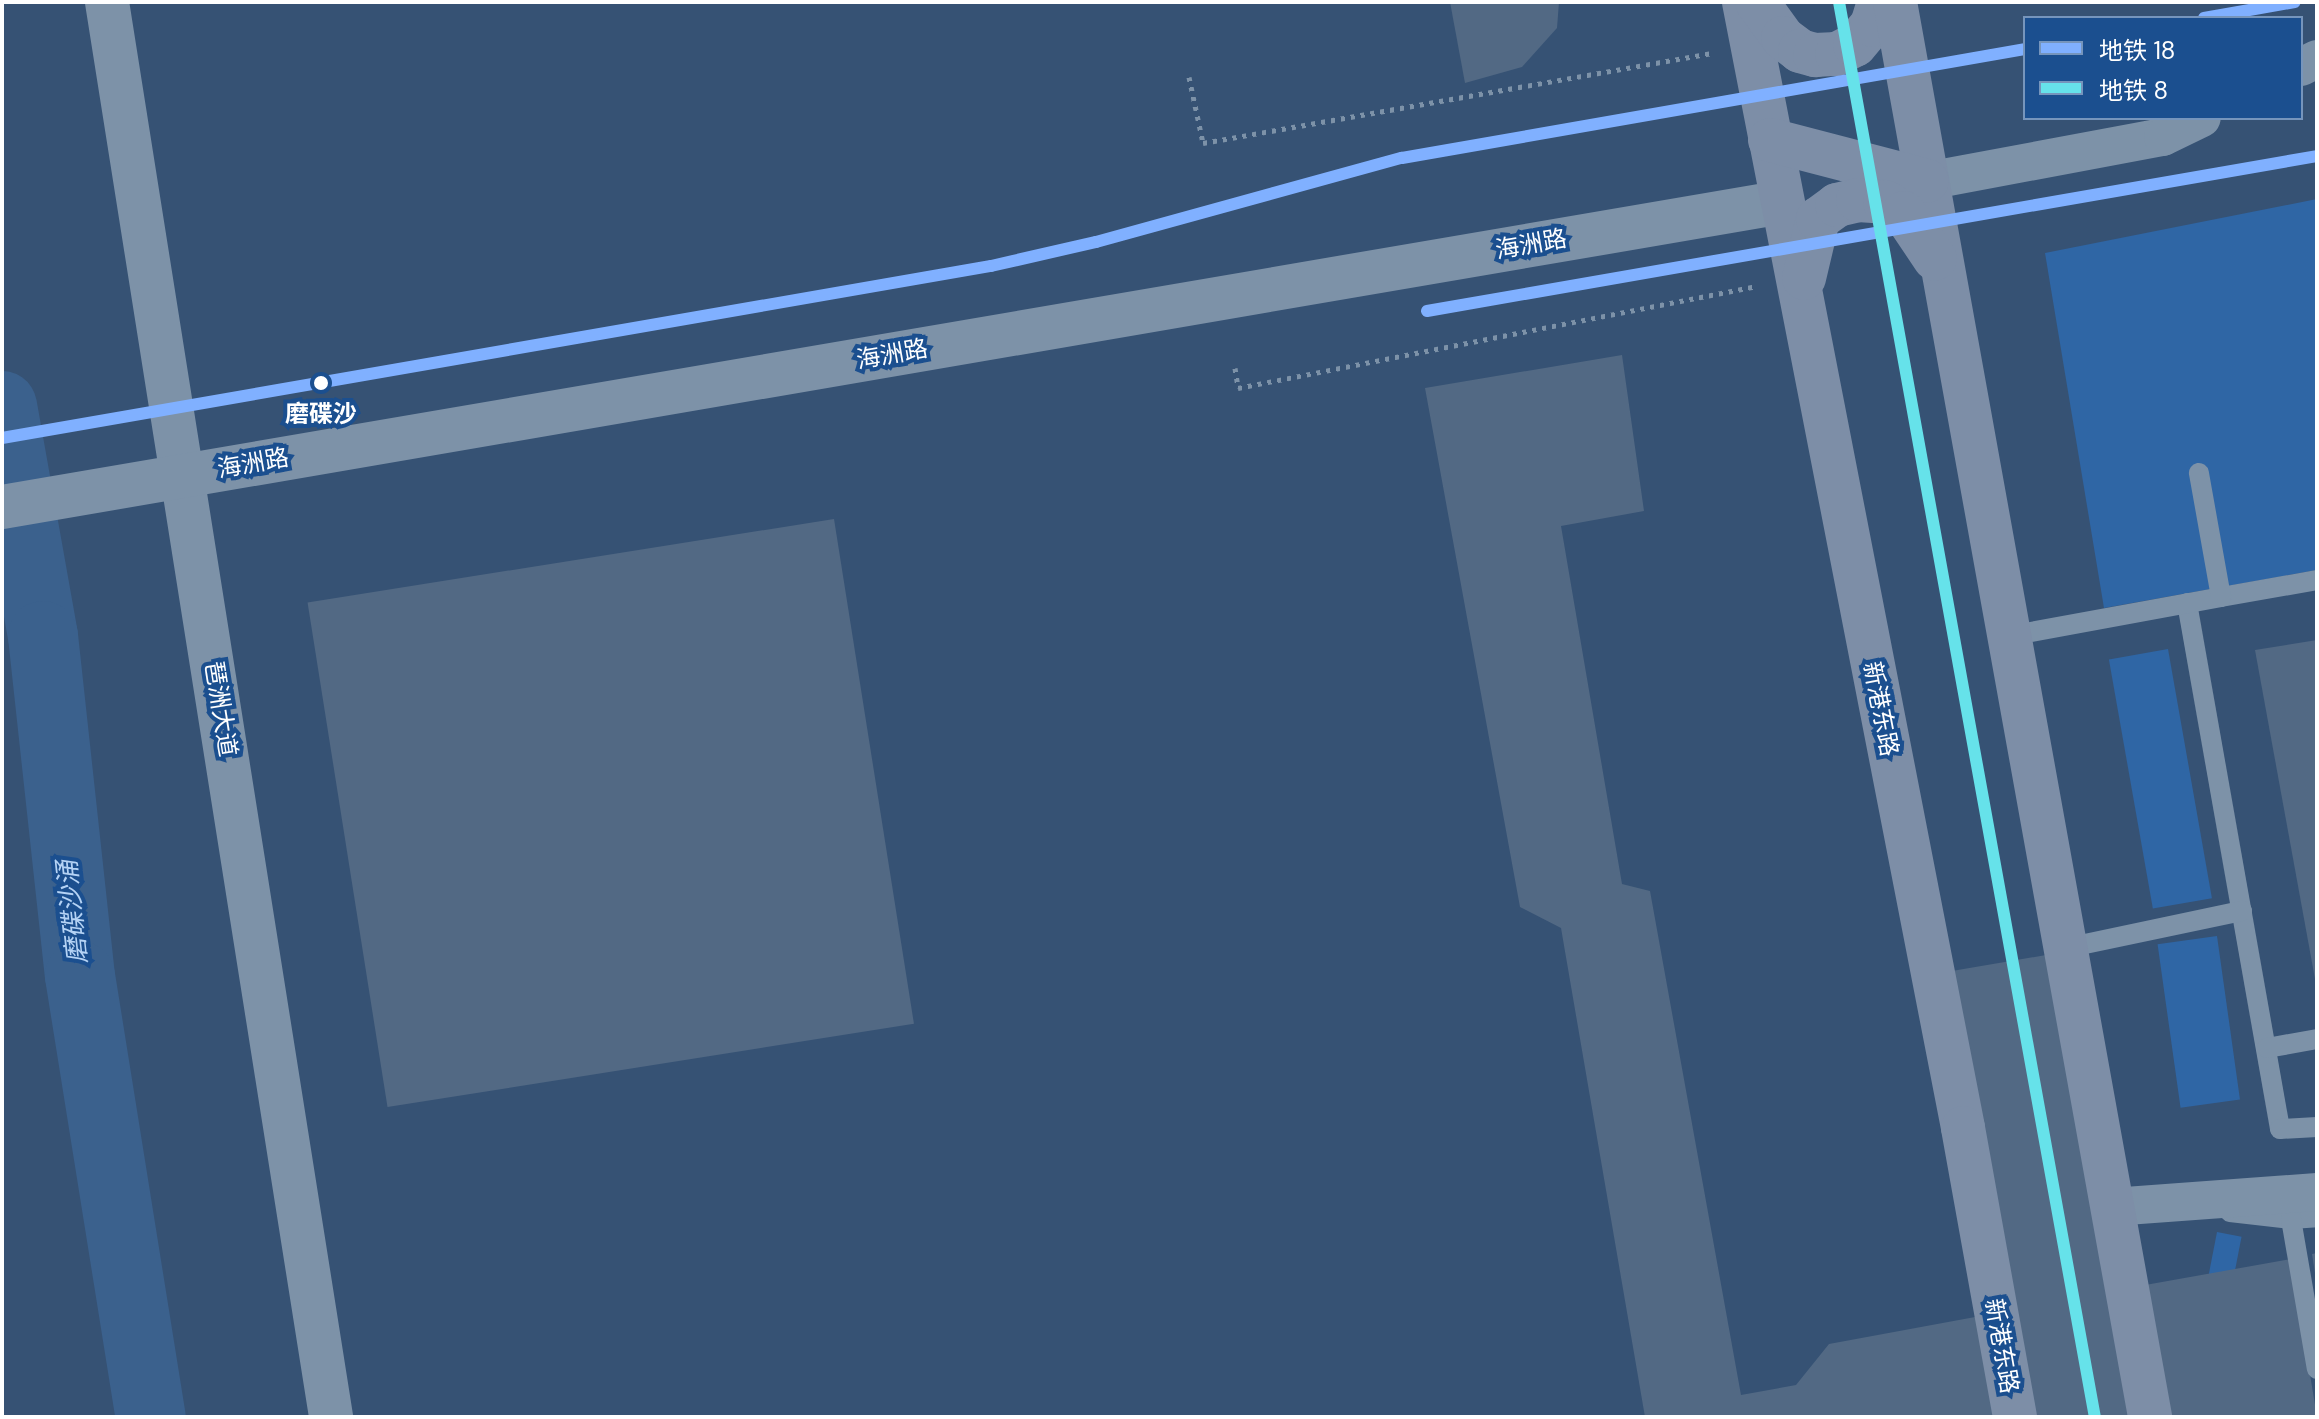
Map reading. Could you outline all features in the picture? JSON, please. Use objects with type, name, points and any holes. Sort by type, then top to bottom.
[{"type":"main road","name":"新港东路","points":[[1744,2],[1963,1128],[2015,1417]]},
{"type":"main road","points":[[1757,2],[1783,38],[1800,51],[1815,55],[1837,54],[1855,45],[1872,25],[1879,2]]},
{"type":"main road","points":[[1895,2],[2150,1417]]},
{"type":"main road","points":[[1770,140],[1927,181]]},
{"type":"main road","points":[[1799,290],[1818,219],[1837,205],[1858,200],[1885,202],[1904,213],[1943,271]]},
{"type":"street","name":"琶洲大道","points":[[107,2],[164,478],[331,1417]]},
{"type":"street","points":[[1927,181],[2163,137],[2198,120]]},
{"type":"street","name":"海洲路","points":[[2,507],[1782,202]]},
{"type":"street","points":[[2112,1207],[2317,1192]]},
{"type":"lane","points":[[2199,473],[2221,597]]},
{"type":"lane","points":[[2009,636],[2317,580]]},
{"type":"lane","points":[[2187,603],[2280,1129],[2317,1127]]},
{"type":"lane","points":[[2066,948],[2242,911]]},
{"type":"lane","points":[[2267,1048],[2317,1039]]},
{"type":"lane","points":[[2156,1203],[2291,1219],[2317,1217]]},
{"type":"lane","points":[[2291,1219],[2317,1369]]},
{"type":"path","points":[[1189,77],[1203,143],[1752,46]]},
{"type":"path","points":[[1235,368],[1238,388],[1799,290]]},
{"type":"shaded area","points":[[2317,199],[2317,570],[2104,608],[2045,253]]},
{"type":"shaded area","points":[[2168,649],[2212,898],[2153,909],[2109,659]]},
{"type":"shaded area","points":[[2217,936],[2240,1099],[2181,1108],[2158,944]]},
{"type":"shaded area","points":[[2217,1232],[2242,1237],[2207,1417],[2181,1417]]},
{"type":"building","points":[[1450,2],[1559,2],[1557,28],[1522,67],[1465,83]]},
{"type":"building","points":[[1622,355],[1644,511],[1561,526],[1622,884],[1650,891],[1741,1395],[1796,1385],[1829,1344],[2013,1310],[1952,971],[2046,955],[2106,1292],[2291,1259],[2317,1417],[1645,1417],[1561,928],[1520,907],[1425,388]]},
{"type":"building","points":[[834,519],[914,1024],[388,1107],[308,602]]},
{"type":"building","points":[[2317,640],[2317,979],[2315,979],[2255,650]]},
{"type":"building","points":[[2317,1253],[2317,1273],[2315,1273],[2312,1254]]},
{"type":"waterway","name":"磨碟沙涌","points":[[2,406],[43,636],[80,976],[151,1417]]},
{"type":"metro line","name":"8","points":[[1839,2],[2095,1417]]},
{"type":"metro line","name":"18","points":[[2215,16],[2295,2]]},
{"type":"metro line","name":"18","points":[[2,438],[991,266],[1096,242],[1402,158],[2023,49]]},
{"type":"metro line","name":"18","points":[[1427,311],[2317,156]]},
{"type":"place","name":"磨碟沙","points":[[321,383]]}]
